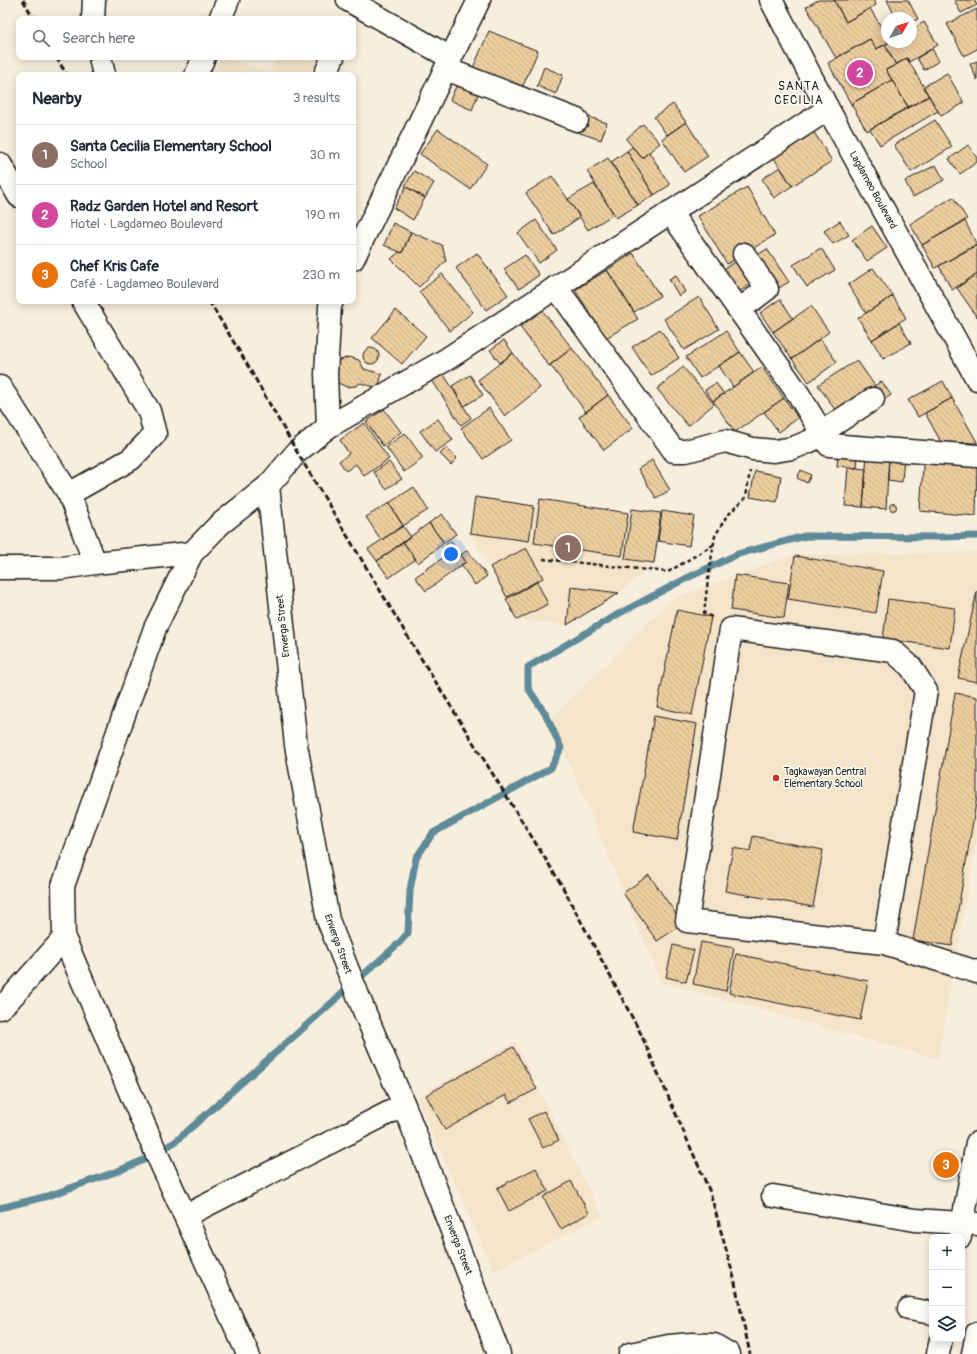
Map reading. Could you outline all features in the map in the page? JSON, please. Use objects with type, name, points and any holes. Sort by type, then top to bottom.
[{"type":"street","points":[[93,16],[94,0]]},
{"type":"street","points":[[221,16],[228,0]]},
{"type":"street","points":[[356,253],[479,0]]},
{"type":"street","name":"Lagdameo Boulevard","points":[[771,0],[828,109],[977,379]]},
{"type":"street","points":[[352,6],[448,63],[577,120]]},
{"type":"street","points":[[101,60],[103,72]]},
{"type":"street","points":[[326,72],[332,60]]},
{"type":"street","points":[[248,1354],[154,1148],[64,938],[63,886],[155,628],[192,554],[219,525],[268,486],[297,452],[328,427],[446,359],[828,109]]},
{"type":"street","points":[[0,164],[16,191]]},
{"type":"street","points":[[670,212],[799,395],[829,445],[977,456]]},
{"type":"street","points":[[739,310],[767,289],[744,254]]},
{"type":"street","points":[[556,287],[674,451],[686,451],[725,442],[753,449],[774,451],[793,448],[822,435],[825,430],[873,399]]},
{"type":"street","points":[[69,494],[131,459],[155,434],[149,411],[85,304]]},
{"type":"street","points":[[328,427],[326,374],[331,304]]},
{"type":"street","points":[[0,387],[69,494],[95,563]]},
{"type":"street","name":"Enverga Street","points":[[268,486],[296,745],[328,920],[365,1014],[404,1105],[500,1354]]},
{"type":"street","points":[[0,568],[62,568],[95,563],[192,554]]},
{"type":"street","points":[[884,943],[926,691],[911,668],[893,651],[731,629],[687,921],[884,943],[977,972]]},
{"type":"street","points":[[0,1008],[10,1000],[64,938]]},
{"type":"street","points":[[185,1216],[404,1105]]},
{"type":"street","points":[[773,1196],[966,1228],[977,1143]]},
{"type":"street","points":[[909,1309],[929,1312]]},
{"type":"street","points":[[973,1354],[977,1333]]},
{"type":"street","points":[[938,1354],[940,1342]]},
{"type":"street","points":[[630,1354],[669,1346],[692,1344],[714,1345],[730,1354]]},
{"type":"path","points":[[731,629],[704,613],[708,579],[716,536],[726,517],[746,497],[753,449]]},
{"type":"path","points":[[543,559],[668,572],[714,545]]},
{"type":"shaded area","points":[[220,60],[230,60],[267,72],[214,72]]},
{"type":"shaded area","points":[[274,60],[310,60],[319,64],[315,72],[270,72]]},
{"type":"shaded area","points":[[475,497],[539,506],[540,499],[628,513],[632,513],[632,509],[661,513],[654,563],[619,593],[567,625],[517,620],[490,567],[470,533]]},
{"type":"shaded area","name":"Tagkawayan Central Elementary School","points":[[977,552],[977,838],[938,1059],[661,982],[551,719],[672,599],[792,555]]},
{"type":"shaded area","points":[[515,1042],[602,1216],[494,1271],[416,1097]]},
{"type":"building","points":[[818,0],[834,0],[846,22],[870,8],[881,27],[881,46],[876,49],[870,39],[836,58],[806,7]]},
{"type":"building","points":[[834,0],[873,0],[876,5],[846,22]]},
{"type":"building","points":[[887,0],[908,0],[914,12],[893,12]]},
{"type":"building","points":[[954,0],[974,0],[977,5],[961,13]]},
{"type":"building","points":[[977,9],[977,49],[964,56],[947,24]]},
{"type":"building","points":[[924,22],[938,45],[909,62],[907,58],[896,65],[887,48],[917,48],[917,26]]},
{"type":"building","points":[[489,31],[538,51],[522,88],[473,68]]},
{"type":"building","points":[[870,39],[876,49],[881,47],[887,48],[896,65],[886,70],[892,80],[851,104],[828,63]]},
{"type":"building","points":[[932,49],[939,61],[924,70],[917,58]]},
{"type":"building","points":[[907,58],[929,96],[908,107],[886,70]]},
{"type":"building","points":[[977,61],[977,80],[970,64]]},
{"type":"building","points":[[544,67],[563,75],[556,94],[537,86]]},
{"type":"building","points":[[947,73],[964,103],[941,116],[923,87]]},
{"type":"building","points":[[892,80],[908,107],[867,131],[851,104]]},
{"type":"building","points":[[458,82],[479,92],[472,110],[450,100]]},
{"type":"building","points":[[929,96],[938,111],[880,145],[870,129]]},
{"type":"building","points":[[673,104],[686,122],[667,135],[654,117]]},
{"type":"building","points":[[580,114],[607,123],[601,140],[574,131]]},
{"type":"building","points":[[935,120],[952,147],[911,172],[894,145]]},
{"type":"building","points":[[686,122],[708,156],[684,172],[662,139]]},
{"type":"building","points":[[643,124],[660,143],[642,158],[626,139]]},
{"type":"building","points":[[438,129],[487,164],[470,189],[420,154]]},
{"type":"building","points":[[812,129],[832,161],[792,186],[772,155]]},
{"type":"building","points":[[968,145],[977,158],[977,162],[960,174],[949,159]]},
{"type":"building","points":[[632,147],[642,158],[649,152],[670,185],[654,195],[627,151]]},
{"type":"building","points":[[627,151],[654,195],[638,205],[611,162]]},
{"type":"building","points":[[608,158],[638,205],[616,218],[587,171]]},
{"type":"building","points":[[936,165],[944,180],[913,197],[905,181]]},
{"type":"building","points":[[780,167],[792,186],[774,198],[762,179]]},
{"type":"building","points":[[414,171],[434,183],[425,198],[405,186]]},
{"type":"building","points":[[552,176],[580,217],[554,235],[526,193]]},
{"type":"building","points":[[594,184],[614,214],[588,230],[568,199]]},
{"type":"building","points":[[406,187],[425,198],[413,220],[394,208]]},
{"type":"building","points":[[747,187],[775,235],[727,264],[698,216]]},
{"type":"building","points":[[953,197],[967,219],[922,245],[910,224]]},
{"type":"building","points":[[536,220],[557,250],[539,263],[518,233]]},
{"type":"building","points":[[840,221],[849,235],[833,244],[824,231]]},
{"type":"building","points":[[965,221],[977,245],[935,268],[922,245]]},
{"type":"building","points":[[393,223],[411,232],[402,253],[384,245]]},
{"type":"building","points":[[872,226],[887,248],[867,261],[852,240]]},
{"type":"building","points":[[411,232],[442,245],[446,261],[419,287],[391,259],[399,252],[402,253]]},
{"type":"building","points":[[975,245],[977,248],[977,274],[952,290],[939,266]]},
{"type":"building","points":[[821,248],[835,270],[807,287],[793,265]]},
{"type":"building","points":[[767,249],[789,282],[775,290],[754,257]]},
{"type":"building","points":[[477,253],[508,295],[486,310],[456,268]]},
{"type":"building","points":[[633,253],[660,296],[634,312],[607,270]]},
{"type":"building","points":[[525,255],[539,275],[519,289],[504,269]]},
{"type":"building","points":[[741,258],[756,281],[737,293],[722,270]]},
{"type":"building","points":[[873,268],[893,296],[866,313],[848,285]]},
{"type":"building","points":[[607,270],[638,319],[606,338],[575,290]]},
{"type":"building","points":[[442,274],[473,312],[450,331],[419,292]]},
{"type":"building","points":[[977,274],[977,317],[957,288]]},
{"type":"building","points":[[676,275],[685,292],[679,296],[669,279]]},
{"type":"building","points":[[893,296],[906,318],[872,340],[858,318]]},
{"type":"building","points":[[699,297],[719,329],[684,350],[664,319]]},
{"type":"building","points":[[780,299],[793,318],[773,332],[760,313]]},
{"type":"building","points":[[811,306],[829,332],[792,359],[773,332]]},
{"type":"building","points":[[396,310],[426,336],[402,364],[372,338]]},
{"type":"building","points":[[542,310],[572,348],[549,366],[520,327]]},
{"type":"building","points":[[899,323],[911,343],[883,359],[872,340]]},
{"type":"building","points":[[660,329],[679,358],[651,376],[632,347]]},
{"type":"building","points":[[726,331],[740,352],[700,378],[686,357]]},
{"type":"building","points":[[820,339],[837,362],[809,382],[792,359]]},
{"type":"building","points":[[504,340],[513,353],[500,363],[490,350]]},
{"type":"building","points":[[371,348],[377,350],[379,356],[377,362],[371,364],[365,362],[363,356],[365,350]]},
{"type":"building","points":[[572,348],[608,395],[586,412],[550,365]]},
{"type":"building","points":[[740,352],[754,372],[733,387],[719,366]]},
{"type":"building","points":[[513,353],[540,388],[505,416],[478,380]]},
{"type":"building","points":[[349,357],[359,360],[364,369],[382,374],[378,388],[360,383],[356,386],[347,387],[338,383],[336,378],[336,364],[340,360]]},
{"type":"building","points":[[857,360],[875,386],[838,414],[818,385]]},
{"type":"building","points":[[683,367],[714,404],[688,426],[657,389]]},
{"type":"building","points":[[762,367],[784,398],[735,432],[713,401]]},
{"type":"building","points":[[443,373],[471,418],[461,425],[432,380]]},
{"type":"building","points":[[470,375],[483,395],[464,406],[452,386]]},
{"type":"building","points":[[881,381],[891,395],[877,405],[868,391]]},
{"type":"building","points":[[943,381],[952,398],[918,417],[908,400]]},
{"type":"building","points":[[716,383],[724,394],[713,401],[705,390]]},
{"type":"building","points":[[608,395],[633,428],[604,450],[579,417]]},
{"type":"building","points":[[784,398],[798,418],[779,432],[764,412]]},
{"type":"building","points":[[952,398],[977,443],[941,442],[925,413]]},
{"type":"building","points":[[489,408],[511,440],[483,459],[461,428]]},
{"type":"building","points":[[384,409],[401,432],[383,446],[366,422]]},
{"type":"building","points":[[438,419],[453,440],[435,452],[420,431]]},
{"type":"building","points":[[364,423],[389,459],[364,476],[356,464],[346,471],[339,461],[349,454],[340,440]]},
{"type":"building","points":[[405,433],[423,458],[404,472],[386,447]]},
{"type":"building","points":[[446,448],[457,458],[451,465],[440,454]]},
{"type":"building","points":[[924,452],[977,456],[976,516],[920,511]]},
{"type":"building","points":[[838,453],[858,455],[857,468],[837,466]]},
{"type":"building","points":[[867,454],[889,455],[886,509],[863,507]]},
{"type":"building","points":[[889,455],[904,456],[902,482],[888,480]]},
{"type":"building","points":[[652,460],[670,490],[656,498],[638,469]]},
{"type":"building","points":[[389,462],[402,479],[386,489],[374,472]]},
{"type":"building","points":[[848,467],[866,469],[863,507],[845,506]]},
{"type":"building","points":[[801,470],[811,475],[807,483],[797,478]]},
{"type":"building","points":[[755,471],[781,476],[777,502],[750,497]]},
{"type":"building","points":[[414,487],[428,510],[403,526],[389,503]]},
{"type":"building","points":[[475,497],[534,506],[529,541],[470,533]]},
{"type":"building","points":[[540,499],[628,513],[622,556],[534,543]]},
{"type":"building","points":[[389,503],[403,526],[381,540],[366,517]]},
{"type":"building","points":[[893,503],[896,504],[896,510],[893,511],[890,510],[889,507],[890,504]]},
{"type":"building","points":[[632,509],[661,513],[654,563],[625,559]]},
{"type":"building","points":[[662,511],[694,516],[689,546],[658,541]]},
{"type":"building","points":[[442,514],[456,534],[444,543],[429,523]]},
{"type":"building","points":[[429,523],[444,543],[418,563],[403,542]]},
{"type":"building","points":[[403,526],[411,537],[377,561],[368,549]]},
{"type":"building","points":[[451,541],[466,562],[426,591],[415,577],[447,555],[442,548]]},
{"type":"building","points":[[403,542],[416,559],[389,578],[377,561]]},
{"type":"building","points":[[526,548],[543,578],[507,597],[490,567]]},
{"type":"building","points":[[467,550],[487,576],[475,585],[461,565],[466,562],[461,555]]},
{"type":"building","points":[[795,556],[883,571],[876,613],[788,599]]},
{"type":"building","points":[[735,575],[789,583],[784,618],[731,610]]},
{"type":"building","points":[[537,582],[548,604],[517,620],[506,599]]},
{"type":"building","points":[[571,587],[619,593],[567,625]]},
{"type":"building","points":[[977,591],[977,682],[958,678]]},
{"type":"building","points":[[888,599],[955,608],[950,648],[883,639]]},
{"type":"building","points":[[677,610],[711,617],[692,715],[657,707]]},
{"type":"building","points":[[955,693],[977,697],[977,797],[952,946],[913,940]]},
{"type":"building","points":[[654,716],[697,724],[677,840],[633,832]]},
{"type":"building","points":[[753,836],[823,850],[813,907],[725,891],[733,848],[750,851]]},
{"type":"building","points":[[649,875],[683,924],[657,941],[623,893]]},
{"type":"building","points":[[701,942],[734,948],[726,991],[693,984]]},
{"type":"building","points":[[673,945],[694,950],[686,982],[666,977]]},
{"type":"building","points":[[736,954],[868,981],[860,1020],[729,993]]},
{"type":"building","points":[[513,1047],[537,1089],[510,1103],[506,1095],[445,1130],[426,1095]]},
{"type":"building","points":[[544,1111],[559,1140],[543,1148],[528,1119]]},
{"type":"building","points":[[536,1168],[548,1191],[509,1211],[497,1188]]},
{"type":"building","points":[[571,1181],[589,1213],[561,1229],[543,1197]]},
{"type":"waterway","points":[[0,1208],[48,1196],[118,1171],[146,1159],[175,1142],[399,943],[408,933],[410,890],[416,858],[433,833],[551,768],[561,748],[546,715],[528,688],[528,667],[620,613],[685,579],[738,554],[805,536],[977,536]]},
{"type":"railway","points":[[23,0],[32,16]]},
{"type":"railway","points":[[58,60],[65,72]]},
{"type":"railway","points":[[211,304],[297,452],[414,647],[561,884],[640,1032],[710,1192],[734,1278],[750,1354]]},
{"type":"place","name":"Radz Garden Hotel and Resort","points":[[860,73]]},
{"type":"place","name":"Santa Cecilia Elementary School","points":[[568,548]]},
{"type":"place","name":"Tagkawayan Central Elementary School","points":[[776,778]]},
{"type":"place","name":"Chef Kris Cafe","points":[[946,1165]]},
{"type":"district","name":"SANTA CECILIA","points":[[799,93]]}]
